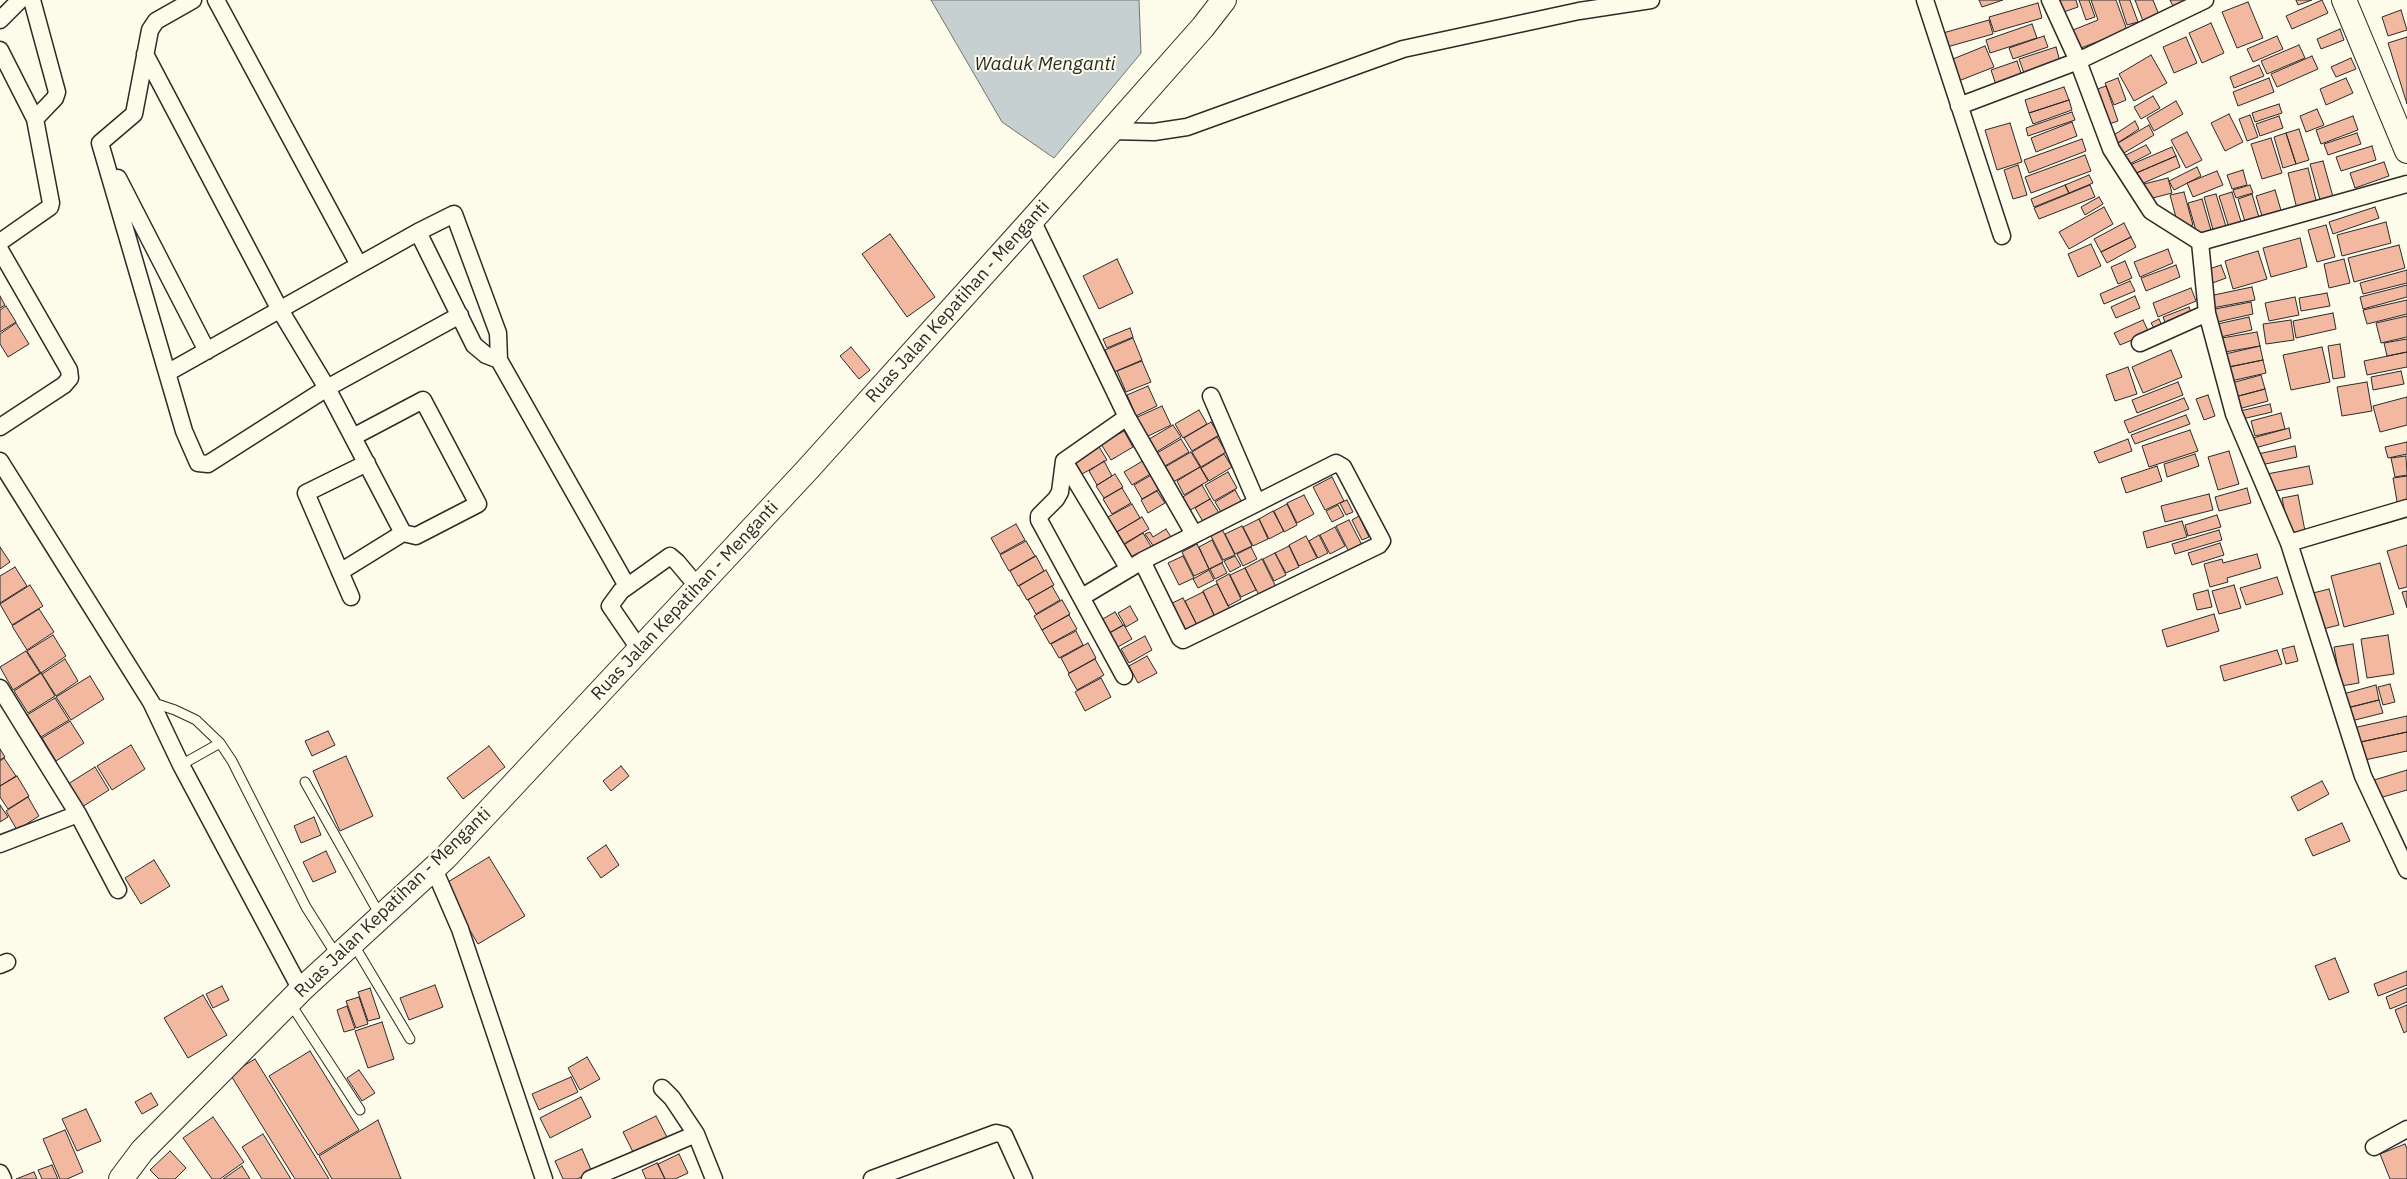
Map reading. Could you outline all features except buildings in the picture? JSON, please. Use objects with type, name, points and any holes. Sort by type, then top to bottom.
[{"type":"main road","name":"Ruas Jalan Kepatihan - Menganti","points":[[121,1179],[142,1151],[295,996],[434,869],[640,650],[808,470],[1032,220],[1224,0]]},
{"type":"main road","points":[[2344,0],[2402,120],[2407,151]]},
{"type":"street","points":[[0,20],[20,0]]},
{"type":"street","points":[[32,0],[57,92],[55,98],[35,119]]},
{"type":"street","points":[[100,143],[134,114],[150,30],[156,21],[193,0]]},
{"type":"street","points":[[216,0],[359,266]]},
{"type":"street","points":[[1110,131],[1154,132],[1187,127],[1403,49],[1579,11],[1651,0]]},
{"type":"street","points":[[1926,0],[2002,236]]},
{"type":"street","points":[[2050,0],[2078,61],[2111,148],[2151,211],[2200,242],[2407,184]]},
{"type":"street","points":[[1959,106],[2078,61],[2204,0]]},
{"type":"street","points":[[0,50],[35,119],[51,199],[50,207],[0,242]]},
{"type":"street","points":[[145,54],[280,310],[328,388],[403,534]]},
{"type":"street","points":[[100,143],[207,351]]},
{"type":"street","points":[[100,143],[184,431],[198,463],[208,464],[328,388],[460,315]]},
{"type":"street","points":[[167,373],[418,232],[454,214],[498,333],[499,360],[627,586]]},
{"type":"street","points":[[1032,220],[1127,416],[1194,534]]},
{"type":"street","points":[[418,232],[474,345],[486,356],[499,360]]},
{"type":"street","points":[[2200,242],[2208,313],[2234,414],[2290,543],[2363,776],[2407,870]]},
{"type":"street","points":[[0,250],[69,370],[70,378],[0,427]]},
{"type":"street","points":[[2140,343],[2208,313]]},
{"type":"street","points":[[1211,396],[1257,503]]},
{"type":"street","points":[[340,572],[403,534],[416,536],[478,504],[422,400],[353,437]]},
{"type":"street","points":[[1124,676],[1039,520],[1039,516],[1056,499],[1060,492],[1064,461],[1127,416]]},
{"type":"street","points":[[0,461],[151,702],[295,996]]},
{"type":"street","points":[[1064,461],[1136,565],[1183,640],[1370,549],[1382,541],[1340,464],[1336,464],[1194,534],[1136,565],[1082,597]]},
{"type":"street","points":[[351,597],[306,493],[367,463]]},
{"type":"street","points":[[2290,543],[2407,508]]},
{"type":"street","points":[[640,650],[610,606],[621,591],[670,556],[698,587]]},
{"type":"street","points":[[0,688],[78,814],[118,890]]},
{"type":"street","points":[[0,844],[78,814]]},
{"type":"street","points":[[434,869],[460,929],[544,1179]]},
{"type":"street","points":[[662,1088],[672,1098],[696,1134],[714,1179]]},
{"type":"street","points":[[2374,1147],[2407,1130]]},
{"type":"street","points":[[872,1179],[996,1133],[1004,1135],[1024,1179]]},
{"type":"street","points":[[590,1179],[696,1134]]},
{"type":"street","points":[[0,1173],[3,1179]]},
{"type":"lane","points":[[151,702],[196,720],[220,743],[232,762],[306,907],[346,950],[410,1039]]},
{"type":"lane","points":[[181,765],[220,743]]},
{"type":"lane","points":[[305,782],[381,918]]},
{"type":"lane","points":[[295,996],[360,1110]]},
{"type":"water","name":"Waduk Menganti","points":[[931,0],[1139,0],[1141,53],[1054,158],[1002,122]]}]
